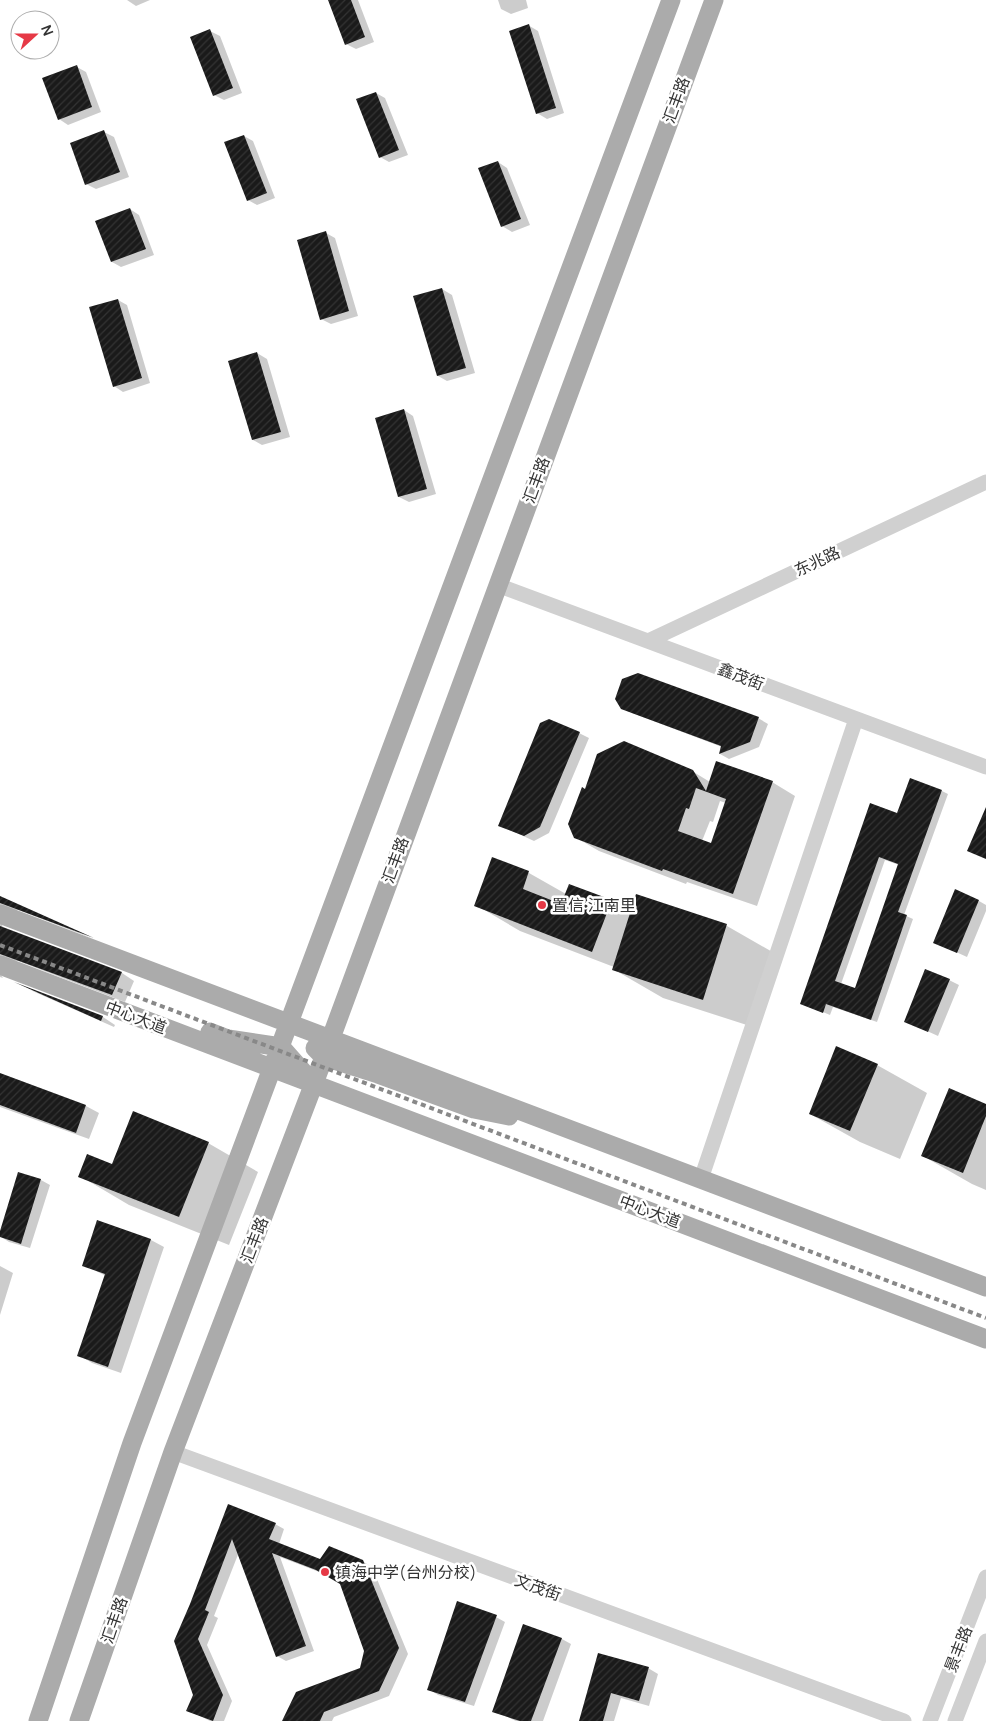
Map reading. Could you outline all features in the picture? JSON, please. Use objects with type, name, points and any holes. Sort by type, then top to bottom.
[{"type":"main road","points":[[38,1721],[132,1443],[671,0]]},
{"type":"main road","name":"汇丰路","points":[[79,1721],[173,1452],[324,1057],[714,0]]},
{"type":"main road","points":[[0,914],[986,1287]]},
{"type":"main road","points":[[0,926],[235,1014],[260,1012]]},
{"type":"main road","name":"中心大道","points":[[0,952],[228,1039],[280,1047],[313,1084]]},
{"type":"main road","name":"中心大道","points":[[0,965],[986,1339]]},
{"type":"main road","points":[[289,1023],[324,1057],[378,1074],[474,1109],[564,1127]]},
{"type":"main road","name":"中心大道","points":[[228,1039],[273,1069]]},
{"type":"main road","points":[[371,1105],[357,1090],[357,1082],[362,1076],[378,1074]]},
{"type":"street","name":"东兆路","points":[[648,641],[986,482]]},
{"type":"street","name":"鑫茂街","points":[[497,585],[986,767]]},
{"type":"street","points":[[701,1179],[856,719]]},
{"type":"street","name":"文茂街","points":[[173,1452],[904,1721]]},
{"type":"street","name":"景丰路","points":[[930,1721],[986,1578]]},
{"type":"street","name":"景丰路","points":[[954,1721],[986,1641]]},
{"type":"building","points":[[328,0],[351,0],[365,37],[345,45]]},
{"type":"building","points":[[529,24],[556,108],[536,114],[509,31]]},
{"type":"building","points":[[210,29],[233,88],[213,96],[190,37]]},
{"type":"building","points":[[77,65],[92,107],[58,120],[42,78]]},
{"type":"building","points":[[376,92],[399,150],[379,158],[356,99]]},
{"type":"building","points":[[104,130],[120,172],[85,185],[70,143]]},
{"type":"building","points":[[244,135],[267,193],[247,201],[224,142]]},
{"type":"building","points":[[498,161],[521,219],[501,227],[478,168]]},
{"type":"building","points":[[130,208],[146,249],[111,262],[95,221]]},
{"type":"building","points":[[326,231],[349,311],[320,320],[297,240]]},
{"type":"building","points":[[442,288],[466,368],[437,376],[413,296]]},
{"type":"building","points":[[118,299],[142,378],[113,387],[89,307]]},
{"type":"building","points":[[257,352],[281,432],[252,440],[228,361]]},
{"type":"building","points":[[404,409],[427,489],[398,497],[375,418]]},
{"type":"building","points":[[638,673],[759,717],[750,742],[719,754],[721,746],[621,709],[615,699],[622,679]]},
{"type":"building","points":[[549,719],[580,732],[540,827],[524,836],[498,826],[540,723]]},
{"type":"building","points":[[624,741],[693,770],[706,791],[716,761],[773,781],[733,894],[663,869],[662,871],[574,838],[568,824],[582,787],[585,789],[597,754]],"holes":[[[696,788],[726,799],[711,843],[678,831],[686,808],[689,809]]]},
{"type":"building","points":[[910,778],[942,790],[898,912],[907,915],[871,1020],[826,1004],[823,1013],[800,1004],[870,803],[897,813]],"holes":[[[879,857],[898,864],[855,988],[835,981]]]},
{"type":"building","points":[[986,807],[986,859],[967,851]]},
{"type":"building","name":"置信·江南里","points":[[492,857],[529,871],[523,889],[561,904],[569,884],[612,900],[592,952],[474,906]]},
{"type":"building","points":[[955,889],[979,900],[957,953],[933,943]]},
{"type":"building","points":[[636,894],[727,924],[703,1000],[612,970]]},
{"type":"building","points":[[0,896],[94,938],[0,903]]},
{"type":"building","points":[[0,926],[122,972],[112,995],[0,954]]},
{"type":"building","points":[[925,969],[950,979],[928,1032],[904,1022]]},
{"type":"building","points":[[14,982],[103,1016],[101,1021]]},
{"type":"building","points":[[836,1046],[878,1064],[850,1131],[809,1114]]},
{"type":"building","points":[[0,1073],[86,1105],[76,1133],[0,1105]]},
{"type":"building","points":[[949,1088],[986,1104],[986,1116],[963,1173],[921,1156]]},
{"type":"building","points":[[133,1111],[209,1142],[179,1217],[78,1177],[87,1154],[112,1164]]},
{"type":"building","points":[[18,1172],[41,1179],[21,1244],[0,1237],[0,1231]]},
{"type":"building","points":[[97,1220],[151,1239],[108,1367],[77,1356],[105,1274],[82,1266]]},
{"type":"building","points":[[228,1504],[276,1523],[269,1539],[320,1559],[329,1546],[363,1560],[399,1648],[379,1691],[324,1712],[320,1721],[282,1721],[296,1692],[360,1668],[364,1651],[340,1584],[316,1570],[272,1553],[306,1646],[276,1657],[232,1539],[205,1610],[209,1612],[198,1639],[223,1695],[213,1721],[186,1711],[193,1695],[174,1641]]},
{"type":"building","points":[[457,1601],[497,1615],[465,1702],[427,1690]]},
{"type":"building","points":[[523,1624],[562,1638],[531,1721],[520,1721],[492,1712]]},
{"type":"building","points":[[598,1653],[649,1667],[639,1701],[611,1693],[603,1721],[579,1721]]},
{"type":"railway","points":[[0,945],[986,1318]]},
{"type":"place","name":"置信·江南里","points":[[542,905]]},
{"type":"place","name":"镇海中学(台州分校)","points":[[325,1572]]}]
